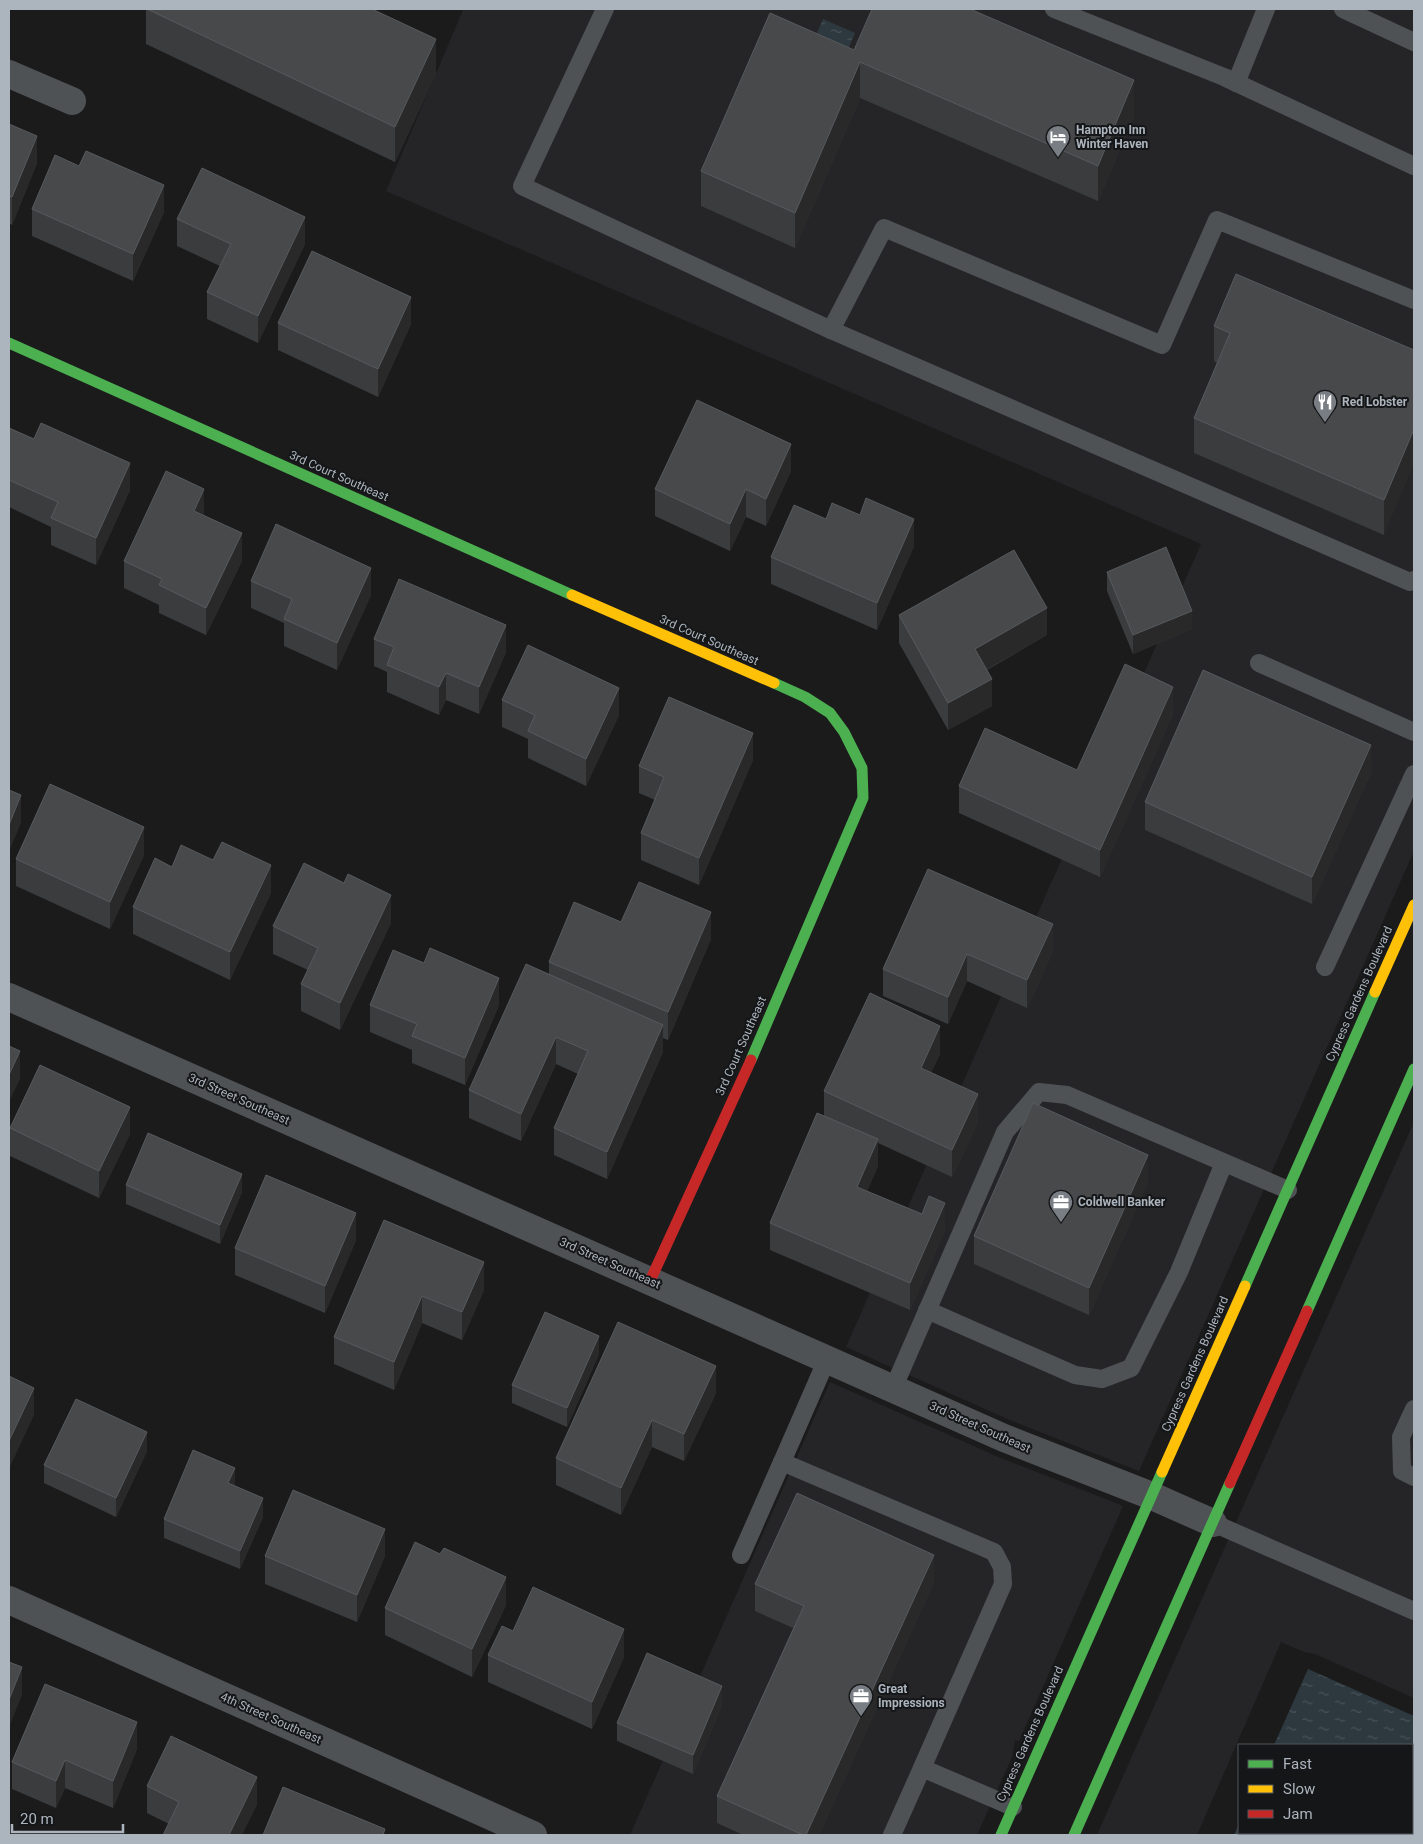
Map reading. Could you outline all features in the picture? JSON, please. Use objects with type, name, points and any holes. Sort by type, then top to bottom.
[{"type":"main road","name":"3rd Court Southeast","points":[[9,343],[805,698],[830,713],[844,732],[862,768],[863,798],[760,1038],[650,1280]]},
{"type":"main road","name":"Cypress Gardens Boulevard","points":[[1000,1835],[1018,1812],[1032,1764],[1414,904]]},
{"type":"main road","points":[[1074,1835],[1414,1069]]},
{"type":"street","points":[[9,74],[72,101]]},
{"type":"street","name":"3rd Street Southeast","points":[[9,997],[1004,1438],[1152,1496],[1213,1523]]},
{"type":"street","name":"4th Street Southeast","points":[[9,1600],[534,1835]]},
{"type":"lane","points":[[605,9],[522,186],[831,330],[1410,582],[1414,580]]},
{"type":"lane","points":[[1054,9],[1236,83],[1414,166]]},
{"type":"lane","points":[[1236,83],[1266,9]]},
{"type":"lane","points":[[1343,9],[1414,42]]},
{"type":"lane","points":[[831,330],[884,228],[1162,345],[1217,220],[1414,300]]},
{"type":"lane","points":[[1259,663],[1414,732]]},
{"type":"lane","points":[[1325,967],[1414,774]]},
{"type":"lane","points":[[893,1389],[1006,1132],[1039,1092],[1067,1095],[1288,1190]]},
{"type":"lane","points":[[927,1310],[1075,1376],[1102,1379],[1131,1368],[1179,1272],[1224,1163]]},
{"type":"lane","points":[[742,1556],[827,1359]]},
{"type":"lane","points":[[1414,1409],[1402,1437],[1402,1471],[1414,1477]]},
{"type":"lane","points":[[782,1462],[994,1552],[1002,1567],[1003,1584],[892,1835]]},
{"type":"lane","points":[[1213,1523],[1414,1611]]},
{"type":"lane","points":[[922,1768],[1018,1812]]},
{"type":"lane","points":[[1082,1835],[1100,1776]]},
{"type":"shaded area","points":[[1414,9],[1414,851],[1139,1471],[1012,1421],[846,1347],[1201,544],[386,191],[463,10]]},
{"type":"shaded area","points":[[1414,1122],[1414,1698],[1315,1654],[1304,1652],[1281,1642],[1197,1835],[1097,1835]]},
{"type":"shaded area","points":[[830,1382],[996,1456],[1123,1506],[1019,1741],[1015,1740],[1012,1757],[977,1835],[630,1835]]},
{"type":"water","points":[[823,19],[855,33],[835,80],[803,66]]},
{"type":"water","points":[[1308,1669],[1414,1716],[1414,1835],[1234,1835],[1238,1826],[1238,1834],[1413,1834],[1413,1744],[1274,1744]]},
{"type":"building","points":[[147,9],[375,9],[436,39],[395,127]]},
{"type":"building","name":"Hampton Inn Winter Haven","points":[[872,9],[970,9],[1134,80],[1098,166],[860,62],[795,213],[701,171],[770,13],[854,50]]},
{"type":"building","points":[[9,124],[37,136],[12,197],[9,196]]},
{"type":"building","points":[[86,151],[164,185],[133,254],[32,209],[55,155],[79,166]]},
{"type":"building","points":[[202,168],[305,217],[258,316],[207,292],[231,244],[177,219]]},
{"type":"building","points":[[312,251],[411,297],[378,369],[278,323]]},
{"type":"building","points":[[1236,274],[1414,350],[1414,429],[1384,500],[1194,418],[1230,333],[1214,326]]},
{"type":"building","points":[[697,400],[791,444],[766,499],[746,489],[730,524],[655,489]]},
{"type":"building","points":[[41,423],[130,463],[96,538],[51,518],[58,502],[9,480],[9,428],[34,439]]},
{"type":"building","points":[[166,471],[204,489],[194,511],[242,533],[206,608],[159,585],[162,579],[124,561]]},
{"type":"building","points":[[866,498],[914,519],[877,603],[771,557],[794,505],[826,519],[832,503],[860,515]]},
{"type":"building","points":[[276,524],[371,568],[337,643],[284,619],[292,599],[251,581]]},
{"type":"building","points":[[1166,547],[1192,611],[1133,635],[1107,572]]},
{"type":"building","points":[[1014,550],[1047,608],[975,649],[992,679],[948,703],[899,615]]},
{"type":"building","points":[[399,579],[506,625],[479,687],[446,673],[439,687],[387,665],[394,647],[374,639]]},
{"type":"building","points":[[528,645],[619,688],[586,759],[528,731],[535,715],[502,700]]},
{"type":"building","points":[[1125,664],[1173,687],[1100,850],[959,786],[985,728],[1077,770]]},
{"type":"building","points":[[1203,670],[1371,745],[1312,877],[1145,802]]},
{"type":"building","points":[[669,697],[753,733],[699,858],[641,833],[664,777],[639,766]]},
{"type":"building","points":[[50,784],[144,827],[110,902],[16,859]]},
{"type":"building","points":[[9,790],[21,795],[9,825]]},
{"type":"building","points":[[222,842],[271,865],[230,952],[133,907],[155,858],[172,867],[181,845],[213,860]]},
{"type":"building","points":[[304,863],[344,883],[348,874],[391,895],[340,1003],[301,984],[318,948],[273,926]]},
{"type":"building","points":[[928,869],[1053,924],[1027,980],[967,954],[948,997],[883,969]]},
{"type":"building","points":[[639,882],[711,912],[668,1012],[549,962],[574,902],[621,922]]},
{"type":"building","points":[[430,948],[499,978],[465,1058],[412,1036],[417,1024],[370,1005],[393,950],[424,963]]},
{"type":"building","points":[[526,964],[663,1025],[607,1152],[554,1128],[588,1051],[556,1037],[521,1114],[469,1090]]},
{"type":"building","points":[[870,993],[940,1026],[921,1068],[978,1094],[952,1150],[824,1091]]},
{"type":"building","points":[[9,1046],[20,1051],[9,1075]]},
{"type":"building","points":[[40,1065],[130,1107],[99,1171],[10,1128]]},
{"type":"building","name":"Coldwell Banker","points":[[1033,1103],[1148,1155],[1089,1288],[974,1236]]},
{"type":"building","points":[[817,1113],[878,1139],[857,1187],[922,1214],[929,1196],[945,1203],[910,1283],[770,1223]]},
{"type":"building","points":[[148,1133],[242,1174],[220,1225],[126,1185]]},
{"type":"building","points":[[266,1175],[356,1213],[325,1286],[235,1248]]},
{"type":"building","points":[[384,1220],[484,1262],[462,1312],[422,1296],[394,1362],[334,1337]]},
{"type":"building","points":[[545,1312],[599,1336],[567,1408],[512,1385]]},
{"type":"building","points":[[618,1322],[716,1366],[684,1434],[652,1420],[621,1488],[556,1458]]},
{"type":"building","points":[[9,1376],[34,1388],[9,1441]]},
{"type":"building","points":[[76,1399],[147,1432],[116,1498],[44,1465]]},
{"type":"building","points":[[193,1450],[235,1468],[228,1483],[263,1498],[240,1551],[164,1519]]},
{"type":"building","points":[[293,1490],[385,1529],[357,1595],[265,1556]]},
{"type":"building","points":[[797,1493],[934,1555],[806,1835],[717,1796],[804,1606],[755,1584]]},
{"type":"building","points":[[415,1542],[440,1554],[444,1548],[506,1577],[472,1649],[385,1608]]},
{"type":"building","points":[[533,1587],[624,1629],[592,1702],[488,1655],[502,1626],[513,1631]]},
{"type":"building","points":[[647,1653],[722,1686],[693,1755],[617,1723]]},
{"type":"building","points":[[9,1662],[22,1667],[9,1700]]},
{"type":"building","points":[[45,1684],[137,1722],[113,1781],[65,1760],[56,1781],[12,1762]]},
{"type":"building","points":[[171,1736],[257,1777],[229,1835],[163,1835],[179,1802],[147,1786]]},
{"type":"building","points":[[283,1787],[385,1829],[383,1835],[263,1835]]},
{"type":"traffic: fast","points":[[9,343],[572,595]]},
{"type":"traffic: fast","points":[[751,1060],[863,798],[862,768],[844,732],[830,713],[805,697],[774,683]]},
{"type":"traffic: fast","points":[[1245,1286],[1375,992]]},
{"type":"traffic: fast","points":[[1307,1311],[1414,1069]]},
{"type":"traffic: fast","points":[[1001,1835],[1162,1472]]},
{"type":"traffic: fast","points":[[1074,1835],[1230,1483]]},
{"type":"traffic: slow","points":[[572,595],[774,683]]},
{"type":"traffic: slow","points":[[1375,992],[1414,905]]},
{"type":"traffic: slow","points":[[1162,1472],[1245,1286]]},
{"type":"traffic: jam","points":[[650,1281],[751,1060]]},
{"type":"traffic: jam","points":[[1230,1483],[1307,1311]]},
{"type":"place","name":"Hampton Inn Winter Haven","points":[[1058,158]]},
{"type":"place","name":"Red Lobster","points":[[1325,423]]},
{"type":"place","name":"Coldwell Banker","points":[[1061,1223]]},
{"type":"place","name":"Great Impressions","points":[[861,1717]]}]
